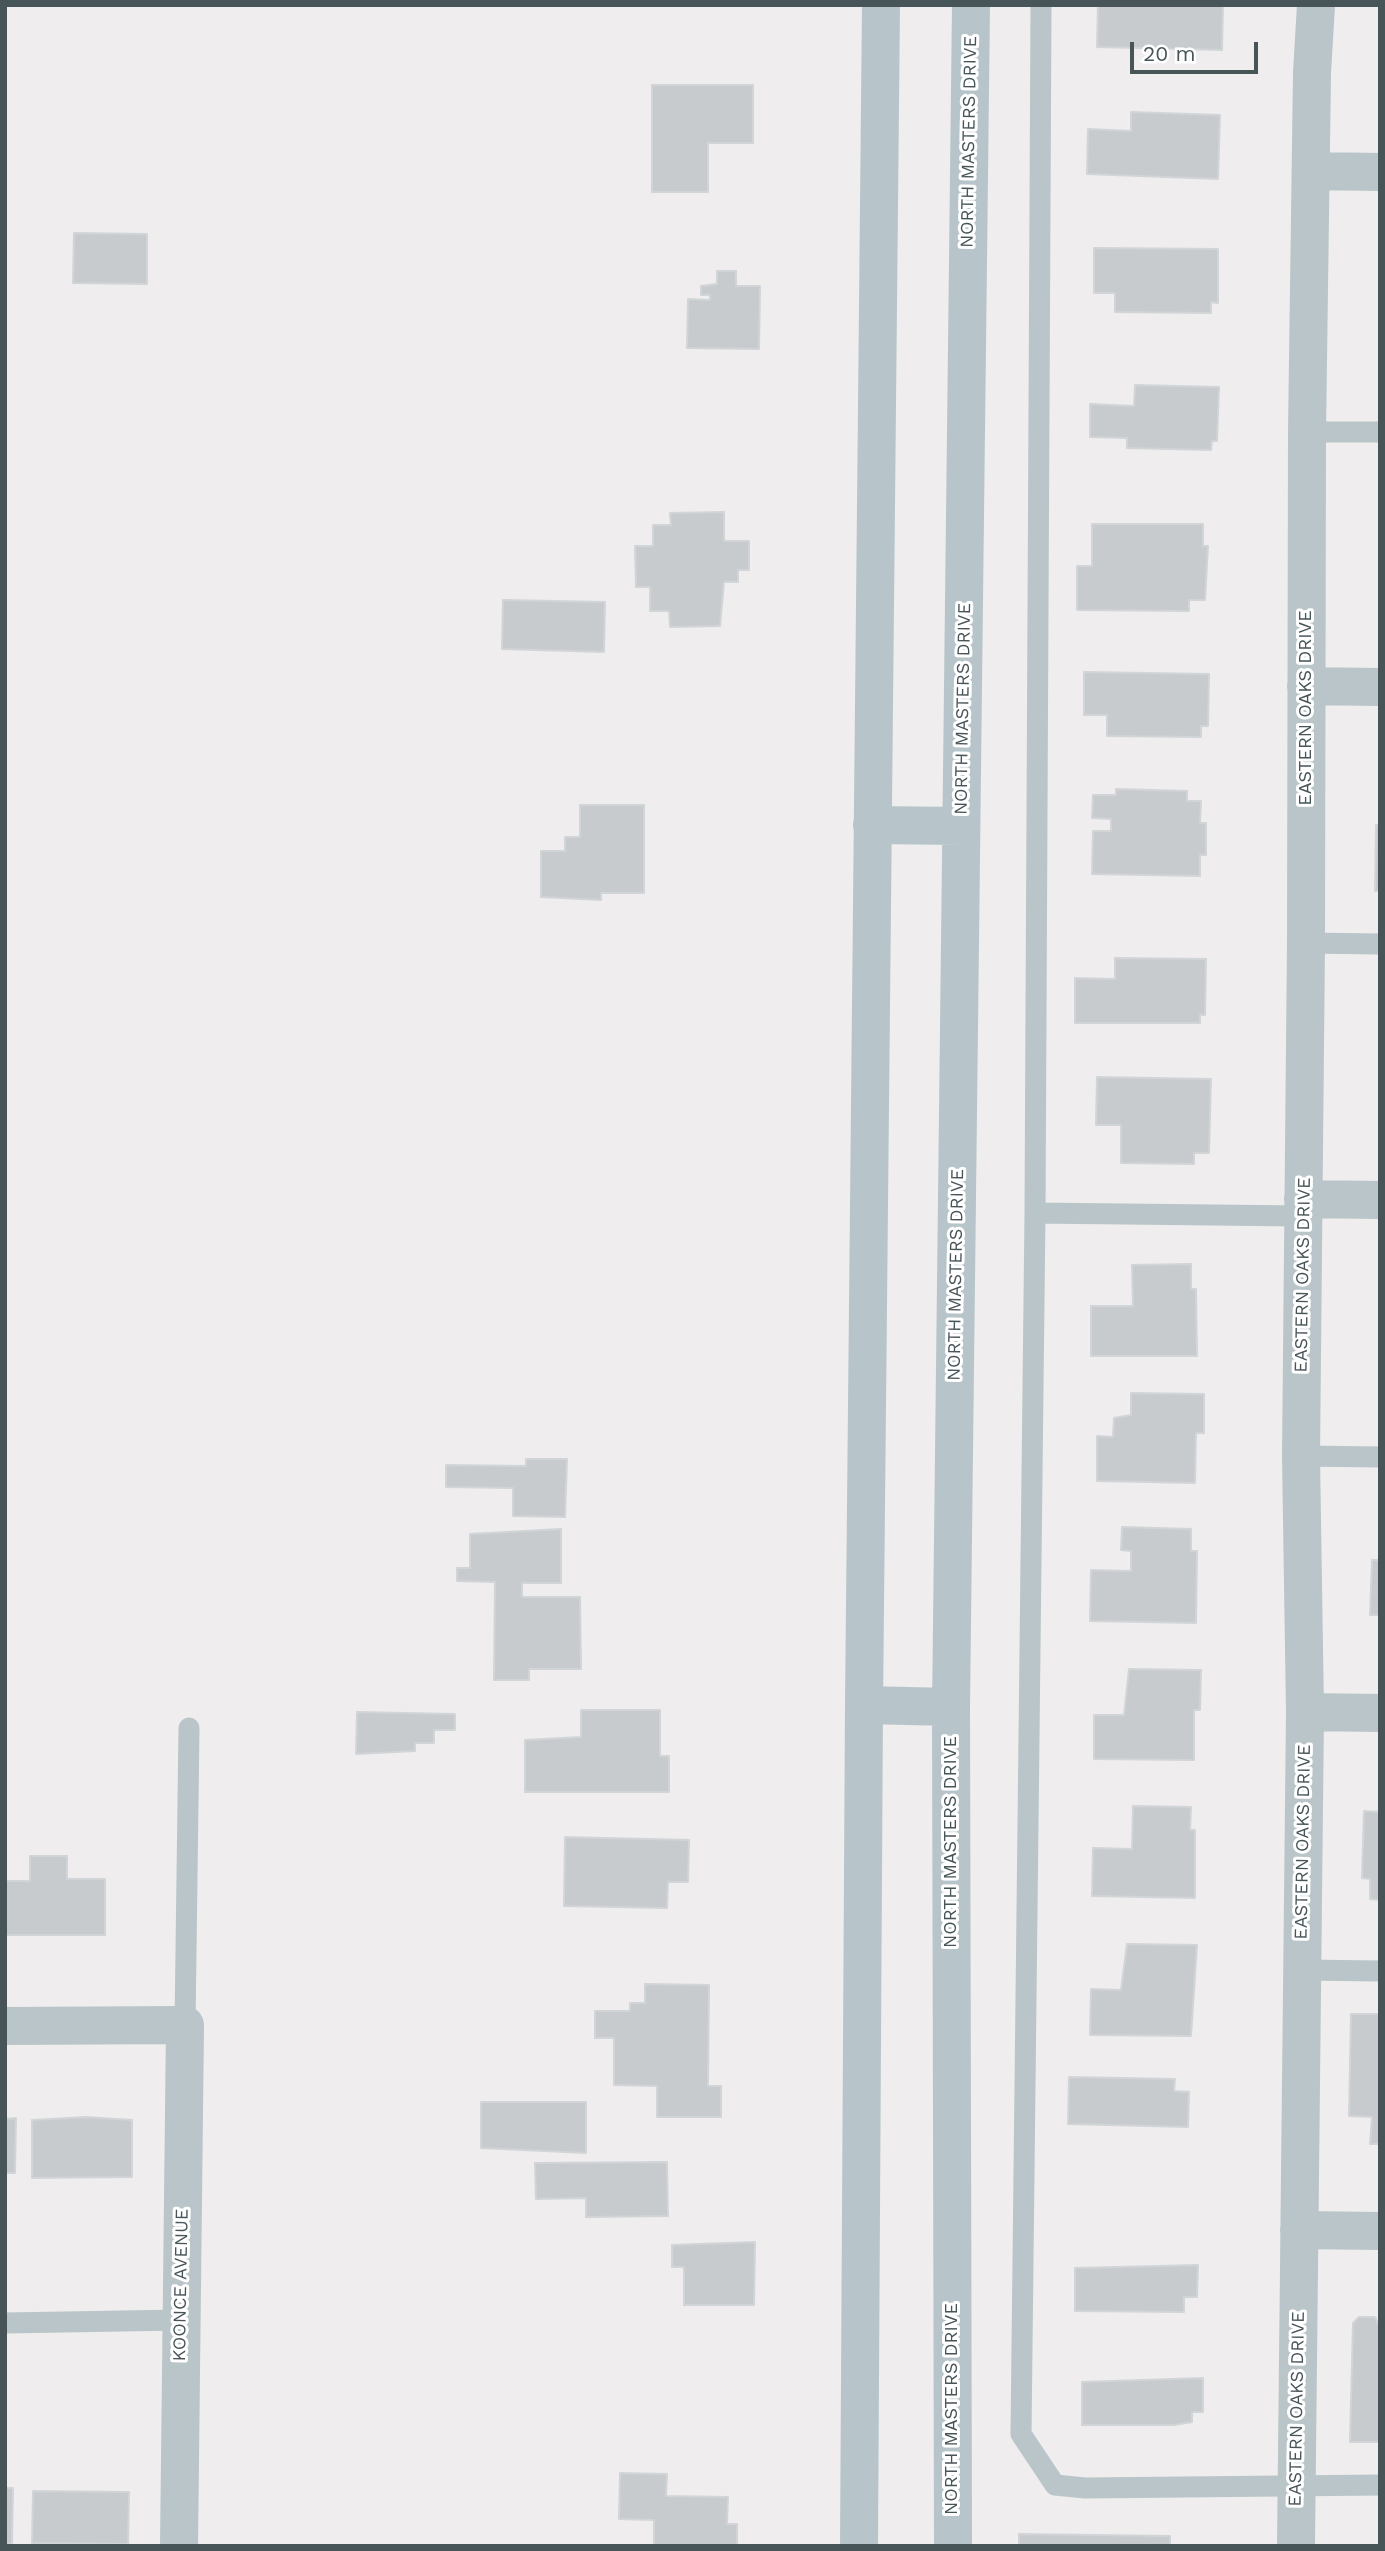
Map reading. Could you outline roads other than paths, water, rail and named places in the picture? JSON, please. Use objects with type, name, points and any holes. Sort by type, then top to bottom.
[{"type":"main road","points":[[859,2546],[864,1705],[881,5]]},
{"type":"main road","name":"NORTH MASTERS DRIVE","points":[[953,2546],[951,1707],[971,5]]},
{"type":"main road","points":[[872,825],[961,826]]},
{"type":"main road","points":[[864,1705],[951,1707]]},
{"type":"street","name":"EASTERN OAKS DRIVE","points":[[1296,2546],[1305,1712],[1301,1456],[1307,432],[1316,5]]},
{"type":"street","points":[[1311,171],[1380,172]]},
{"type":"street","points":[[1306,686],[1380,687]]},
{"type":"street","points":[[1303,1207],[1380,1200]]},
{"type":"street","points":[[1305,1712],[1380,1713]]},
{"type":"street","points":[[5,2026],[185,2025]]},
{"type":"street","name":"KOONCE AVENUE","points":[[179,2546],[185,2025]]},
{"type":"street","points":[[1299,2231],[1380,2231]]},
{"type":"lane","points":[[1041,5],[1035,1213],[1021,2434],[1055,2485],[1086,2488],[1380,2485]]},
{"type":"lane","points":[[1307,432],[1380,432]]},
{"type":"lane","points":[[1306,943],[1380,944]]},
{"type":"lane","points":[[1035,1213],[1303,1207]]},
{"type":"lane","points":[[1301,1456],[1380,1457]]},
{"type":"lane","points":[[185,2025],[189,1728]]},
{"type":"lane","points":[[1302,1970],[1380,1971]]},
{"type":"lane","points":[[5,2323],[181,2319]]}]
